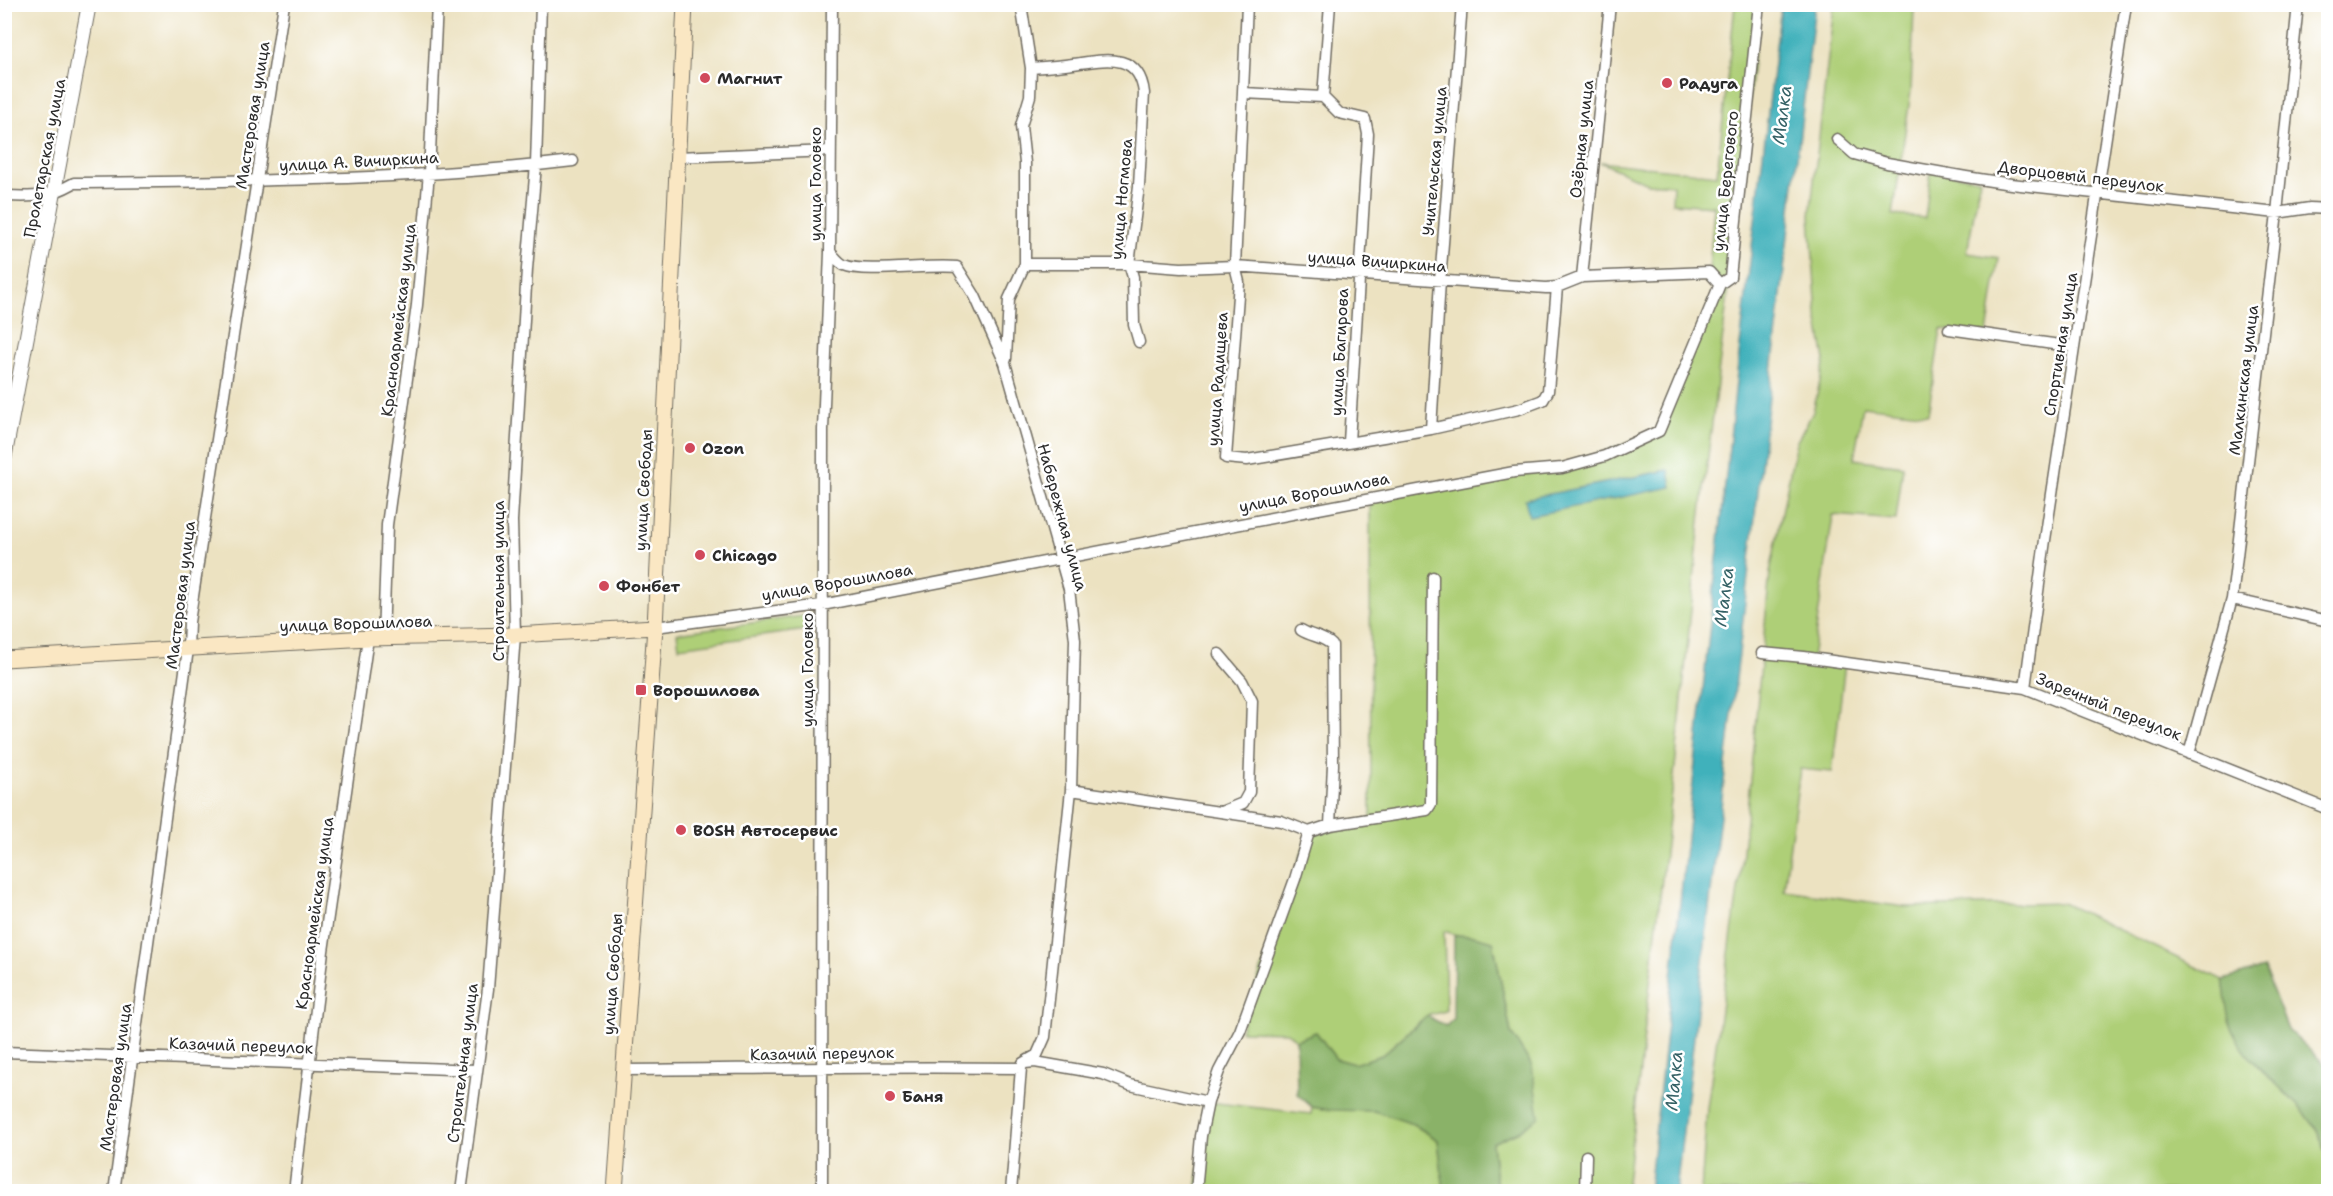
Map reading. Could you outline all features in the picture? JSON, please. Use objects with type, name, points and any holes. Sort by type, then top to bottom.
[{"type":"main road","name":"улица Свободы","points":[[615,1191],[654,627],[685,4]]},
{"type":"main road","name":"улица Ворошилова","points":[[4,659],[375,638],[515,635],[654,627]]},
{"type":"street","name":"Пролетарская улица","points":[[4,459],[89,4]]},
{"type":"street","name":"Мастеровая улица","points":[[114,1191],[188,650],[189,622],[284,4]]},
{"type":"street","name":"Красноармейская улица","points":[[294,1191],[309,1063],[375,638],[387,525],[417,305],[429,173],[437,4]]},
{"type":"street","name":"Строительная улица","points":[[461,1191],[488,989],[515,635],[512,521],[527,269],[536,165],[541,4]]},
{"type":"street","name":"улица Головко","points":[[822,1191],[823,430],[830,252],[832,4]]},
{"type":"street","name":"Набережная улица","points":[[1005,363],[1009,300],[1025,264],[1024,163],[1021,126],[1030,96],[1031,68],[1022,4]]},
{"type":"street","name":"улица Радищева","points":[[1247,4],[1235,266],[1239,282],[1226,458],[1247,460],[1431,429],[1529,406],[1543,400],[1548,391],[1557,287]]},
{"type":"street","points":[[1243,93],[1323,97],[1330,4]]},
{"type":"street","name":"Учительская улица","points":[[1431,429],[1462,4]]},
{"type":"street","name":"Озёрная улица","points":[[1582,277],[1610,4]]},
{"type":"street","name":"улица Берегового","points":[[1659,431],[1720,284],[1730,277],[1759,4]]},
{"type":"street","name":"Спортивная улица","points":[[2025,688],[2126,4]]},
{"type":"street","name":"Малкинская улица","points":[[2189,754],[2232,599],[2277,213],[2298,4]]},
{"type":"street","name":"улица Ногмова","points":[[1031,68],[1109,59],[1116,60],[1138,72],[1144,93],[1139,186],[1129,264],[1133,277],[1134,325],[1139,342]]},
{"type":"street","name":"улица Багирова","points":[[1323,97],[1339,113],[1360,116],[1365,119],[1367,125],[1349,442]]},
{"type":"street","name":"Дворцовый переулок","points":[[1837,139],[1854,154],[1887,163],[2011,184],[2277,213],[2310,208],[2328,209]]},
{"type":"street","points":[[677,157],[830,151]]},
{"type":"street","name":"улица А. Вичиркина","points":[[4,196],[34,197],[54,194],[74,183],[258,180],[429,173],[573,161]]},
{"type":"street","name":"Набережная улица","points":[[830,252],[843,265],[863,268],[939,265],[957,267],[975,296],[1005,363],[1069,590],[1075,640],[1071,790],[1045,1037],[1038,1055],[1022,1066]]},
{"type":"street","name":"улица Вичиркина","points":[[1025,264],[1129,264],[1181,268],[1235,266],[1557,287],[1582,277],[1708,272],[1720,284]]},
{"type":"street","points":[[1949,329],[2074,347]]},
{"type":"street","name":"улица Ворошилова","points":[[654,627],[822,605],[1514,472],[1562,468],[1605,456],[1659,431]]},
{"type":"street","points":[[1071,790],[1281,821],[1309,832],[1330,825],[1427,810],[1431,804],[1433,578]]},
{"type":"street","points":[[2232,599],[2328,621]]},
{"type":"street","points":[[1301,630],[1310,636],[1325,638],[1332,645],[1333,765],[1330,825]]},
{"type":"street","points":[[1219,654],[1242,681],[1252,701],[1249,792],[1243,802],[1221,813]]},
{"type":"street","name":"Заречный переулок","points":[[1762,654],[1804,657],[2025,688],[2328,809]]},
{"type":"street","points":[[1196,1191],[1201,1136],[1208,1102],[1219,1071],[1240,1031],[1295,879],[1309,832]]},
{"type":"street","name":"Казачий переулок","points":[[4,1052],[476,1070]]},
{"type":"street","name":"Казачий переулок","points":[[623,1070],[1022,1066],[1035,1062],[1103,1074],[1130,1085],[1208,1102]]},
{"type":"street","points":[[1011,1191],[1022,1066]]},
{"type":"street","points":[[1585,1191],[1586,1156]]},
{"type":"green space","points":[[1735,5],[1759,5],[1626,1191],[1497,1191],[1492,1143],[1519,1131],[1532,1067],[1511,1033],[1493,941],[1444,931],[1446,1011],[1426,1016],[1382,1055],[1354,1064],[1336,1059],[1316,1032],[1296,1040],[1287,1032],[1240,1031],[1309,832],[1371,819],[1370,499],[1562,468],[1659,431],[1720,284],[1709,272],[1714,206],[1672,203],[1673,185],[1647,183],[1600,162],[1717,175]],"holes":[[[1668,470],[1672,487],[1526,499]]]},
{"type":"green space","points":[[1834,5],[1914,5],[1911,91],[1893,215],[1925,218],[1931,171],[1980,179],[1967,253],[1999,258],[1987,334],[1941,329],[1928,414],[1863,406],[1854,459],[1903,466],[1896,520],[1833,515],[1812,658],[1845,663],[1832,772],[1800,769],[1784,890],[1905,907],[2063,903],[2223,980],[2232,1029],[2254,1061],[2311,1119],[2328,1155],[2328,1191],[1701,1192],[1707,1108],[1742,862],[1770,572],[1796,443],[1813,412],[1825,360],[1817,315],[1810,216]]},
{"type":"green space","points":[[811,615],[813,629],[679,647],[677,633]]},
{"type":"green space","points":[[1454,935],[1474,936],[1493,941],[1511,1033],[1532,1066],[1539,1117],[1519,1131],[1492,1143],[1497,1191],[1444,1191],[1438,1140],[1413,1124],[1374,1111],[1329,1110],[1312,1107],[1297,1094],[1296,1040],[1316,1032],[1336,1059],[1354,1064],[1382,1055],[1427,1016],[1446,1026],[1453,1019]]},
{"type":"green space","points":[[2264,968],[2288,1030],[2328,1067],[2328,1168],[2324,1146],[2315,1128],[2303,1111],[2243,1048],[2230,1024],[2223,980]]},
{"type":"green space","points":[[1208,1102],[1311,1114],[1312,1107],[1365,1110],[1399,1119],[1438,1140],[1444,1191],[1196,1192]]},
{"type":"water","name":"Малка","points":[[1781,5],[1815,5],[1676,1191],[1649,1191],[1740,345]]},
{"type":"water","points":[[1669,470],[1672,487],[1529,516],[1525,499]]},
{"type":"place","name":"Магнит","points":[[705,78]]},
{"type":"place","name":"Радуга","points":[[1667,83]]},
{"type":"place","name":"Ozon","points":[[690,448]]},
{"type":"place","name":"Chicago","points":[[700,555]]},
{"type":"place","name":"Фонбет","points":[[604,586]]},
{"type":"place","name":"Ворошилова","points":[[641,690]]},
{"type":"place","name":"BOSH Автосервис","points":[[681,830]]},
{"type":"place","name":"Баня","points":[[890,1096]]}]
